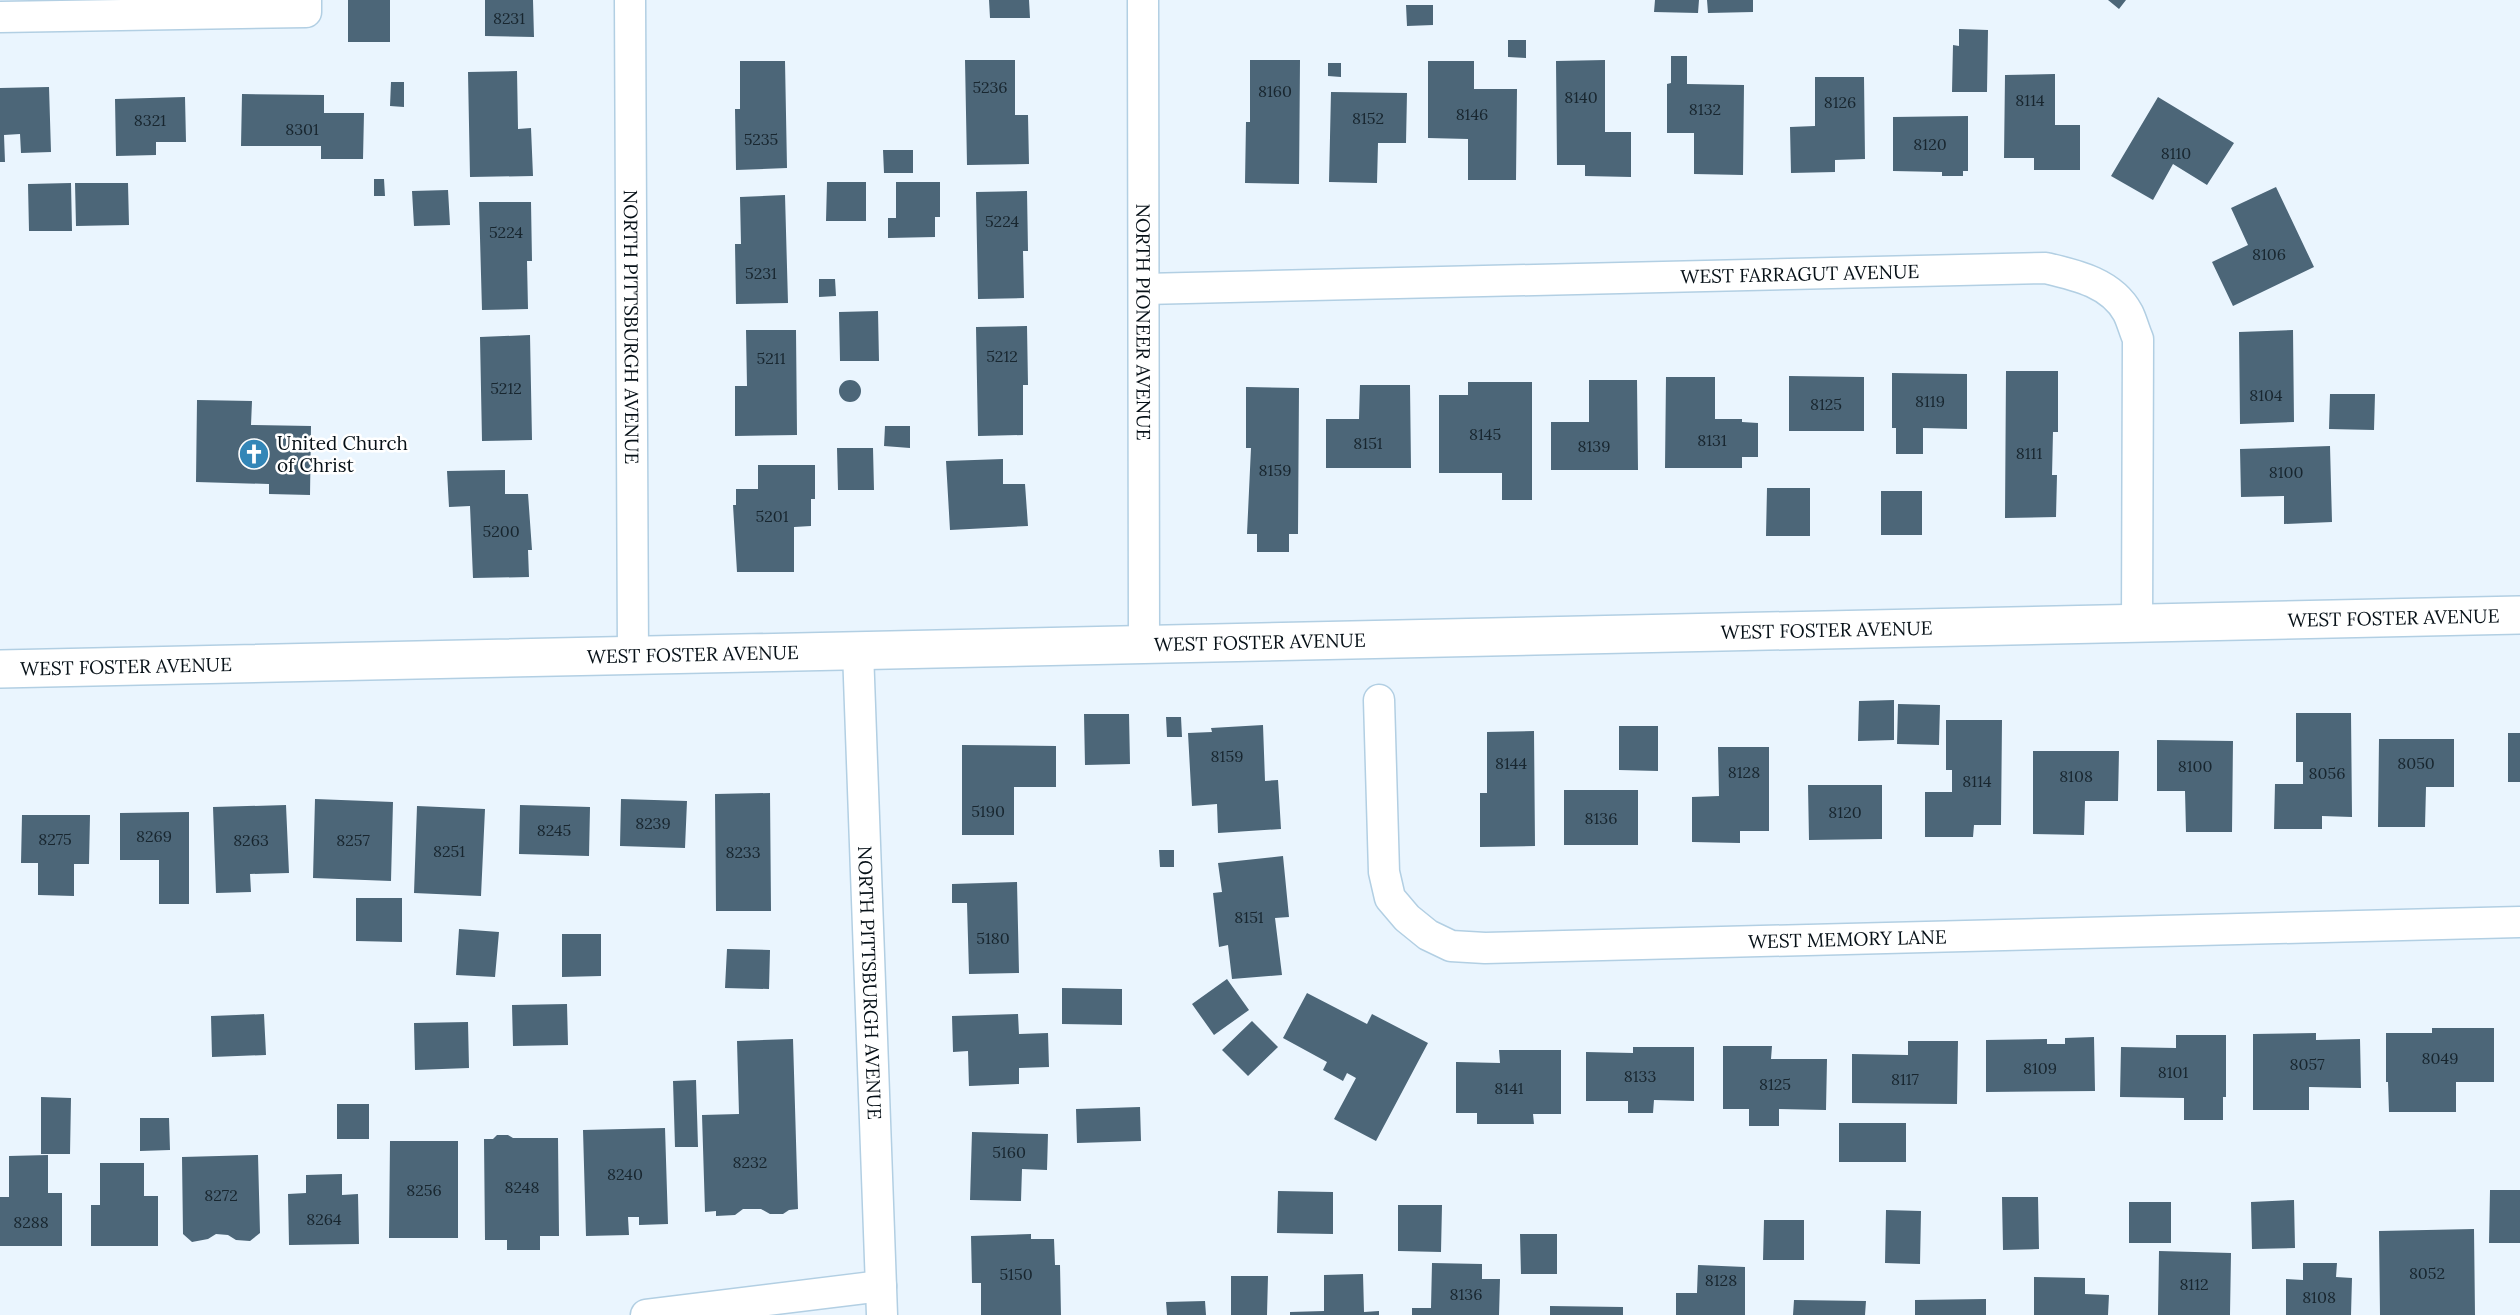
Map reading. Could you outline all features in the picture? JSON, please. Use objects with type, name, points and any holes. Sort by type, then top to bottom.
[{"type":"street","name":"NORTH PITTSBURGH AVENUE","points":[[630,0],[633,656]]},
{"type":"street","name":"NORTH PIONEER AVENUE","points":[[1143,0],[1144,646]]},
{"type":"street","points":[[0,17],[306,6]]},
{"type":"street","name":"WEST FARRAGUT AVENUE","points":[[1143,289],[2046,268],[2078,275],[2108,290],[2127,310],[2138,339],[2137,624]]},
{"type":"street","name":"WEST FOSTER AVENUE","points":[[0,669],[2520,615]]},
{"type":"street","name":"NORTH PITTSBURGH AVENUE","points":[[858,651],[881,1300]]},
{"type":"street","name":"WEST MEMORY LANE","points":[[1379,700],[1384,872],[1390,898],[1407,918],[1428,936],[1451,946],[1485,948],[2520,922]]},
{"type":"street","points":[[646,1315],[881,1300]]},
{"type":"building","points":[[348,0],[390,0],[390,42],[348,42]]},
{"type":"building","points":[[485,0],[533,0],[534,37],[485,36]]},
{"type":"building","points":[[989,0],[1029,0],[1030,18],[990,18]]},
{"type":"building","points":[[1655,0],[1699,0],[1698,13],[1654,12]]},
{"type":"building","points":[[1707,0],[1753,0],[1753,12],[1708,13]]},
{"type":"building","points":[[2108,0],[2126,0],[2119,9]]},
{"type":"building","points":[[1406,5],[1433,5],[1433,25],[1407,26]]},
{"type":"building","points":[[1959,29],[1988,30],[1987,92],[1952,92],[1953,45],[1959,46]]},
{"type":"building","points":[[1508,40],[1526,40],[1526,58],[1508,57]]},
{"type":"building","points":[[1671,56],[1687,56],[1687,84],[1744,85],[1743,175],[1694,174],[1694,133],[1667,133],[1667,84],[1671,83]]},
{"type":"building","points":[[965,60],[1015,60],[1015,115],[1028,115],[1029,164],[967,165]]},
{"type":"building","points":[[1250,60],[1300,60],[1299,184],[1245,183],[1246,122],[1250,122]]},
{"type":"building","points":[[1605,60],[1605,132],[1631,132],[1631,177],[1585,176],[1585,165],[1557,165],[1556,61]]},
{"type":"building","points":[[740,61],[785,61],[787,168],[736,170],[735,109],[740,109]]},
{"type":"building","points":[[1428,61],[1474,61],[1474,89],[1517,89],[1516,180],[1468,180],[1468,139],[1428,138]]},
{"type":"building","points":[[1328,63],[1341,63],[1341,77],[1328,76]]},
{"type":"building","points":[[517,71],[518,129],[531,128],[533,176],[470,177],[468,72]]},
{"type":"building","points":[[2055,74],[2055,125],[2080,125],[2080,170],[2034,170],[2034,158],[2004,158],[2005,75]]},
{"type":"building","points":[[1815,77],[1864,77],[1865,159],[1835,160],[1835,172],[1791,173],[1790,127],[1815,126]]},
{"type":"building","points":[[391,82],[404,82],[404,107],[390,106]]},
{"type":"building","points":[[49,87],[51,152],[21,153],[20,134],[4,135],[5,162],[0,162],[0,88]]},
{"type":"building","points":[[1331,92],[1407,93],[1406,143],[1378,143],[1377,183],[1329,182]]},
{"type":"building","points":[[242,94],[324,95],[324,113],[364,113],[363,159],[321,159],[321,146],[241,146]]},
{"type":"building","points":[[185,97],[186,142],[156,142],[156,155],[116,156],[115,99]]},
{"type":"building","points":[[2158,97],[2234,143],[2207,185],[2173,164],[2153,200],[2111,176]]},
{"type":"building","points":[[1968,116],[1968,171],[1963,171],[1963,176],[1942,176],[1942,172],[1893,171],[1893,117]]},
{"type":"building","points":[[883,150],[913,150],[913,173],[884,173]]},
{"type":"building","points":[[374,179],[384,179],[385,196],[374,196]]},
{"type":"building","points":[[827,182],[866,182],[866,221],[826,221]]},
{"type":"building","points":[[896,182],[940,182],[940,217],[935,217],[935,237],[888,238],[888,218],[896,218]]},
{"type":"building","points":[[71,183],[72,231],[29,231],[28,184]]},
{"type":"building","points":[[75,183],[128,183],[129,225],[76,226]]},
{"type":"building","points":[[2276,187],[2314,267],[2233,306],[2212,262],[2248,245],[2231,208]]},
{"type":"building","points":[[448,190],[450,225],[414,226],[412,191]]},
{"type":"building","points":[[1027,191],[1028,251],[1023,251],[1024,298],[978,299],[976,192]]},
{"type":"building","points":[[785,195],[788,303],[736,304],[735,244],[741,244],[740,197]]},
{"type":"building","points":[[479,202],[531,202],[532,261],[527,261],[528,309],[482,310]]},
{"type":"building","points":[[819,279],[835,279],[836,296],[819,297]]},
{"type":"building","points":[[878,311],[879,361],[840,361],[839,312]]},
{"type":"building","points":[[1027,326],[1028,385],[1023,385],[1023,435],[978,436],[976,327]]},
{"type":"building","points":[[746,330],[796,330],[797,435],[735,436],[735,386],[747,386]]},
{"type":"building","points":[[2293,330],[2294,422],[2240,424],[2239,332]]},
{"type":"building","points":[[530,335],[532,440],[482,441],[480,337]]},
{"type":"building","points":[[2006,371],[2058,371],[2058,432],[2053,432],[2052,475],[2057,475],[2056,517],[2005,518]]},
{"type":"building","points":[[1892,373],[1967,374],[1967,429],[1923,428],[1923,454],[1896,454],[1896,428],[1892,428]]},
{"type":"building","points":[[1789,376],[1864,377],[1864,431],[1789,431]]},
{"type":"building","points":[[1666,377],[1715,377],[1715,419],[1742,419],[1742,422],[1758,423],[1758,457],[1742,457],[1742,468],[1665,468]]},
{"type":"building","points":[[850,380],[860,387],[861,391],[854,401],[850,402],[840,395],[839,391],[846,381]]},
{"type":"building","points":[[1589,380],[1637,380],[1638,470],[1551,470],[1551,422],[1589,422]]},
{"type":"building","points":[[1468,382],[1532,382],[1532,500],[1502,500],[1502,473],[1439,473],[1439,395],[1468,395]]},
{"type":"building","points":[[1360,385],[1410,385],[1411,468],[1326,468],[1326,419],[1359,419]]},
{"type":"building","points":[[1246,387],[1299,388],[1298,534],[1289,534],[1289,552],[1257,552],[1257,534],[1247,534],[1251,448],[1246,448]]},
{"type":"building","points":[[2330,394],[2375,394],[2374,430],[2329,429]]},
{"type":"building","name":"United Church of Christ","points":[[197,400],[252,401],[251,425],[311,426],[310,495],[269,494],[269,484],[196,482]]},
{"type":"building","points":[[885,426],[910,426],[910,448],[884,446]]},
{"type":"building","points":[[2330,446],[2332,522],[2284,524],[2284,496],[2241,497],[2240,449]]},
{"type":"building","points":[[837,448],[873,448],[874,490],[838,490]]},
{"type":"building","points":[[1003,459],[1003,484],[1025,484],[1028,526],[950,530],[946,461]]},
{"type":"building","points":[[758,465],[815,465],[815,499],[811,499],[811,526],[794,527],[794,572],[737,572],[733,505],[736,505],[736,489],[758,489]]},
{"type":"building","points":[[505,470],[505,494],[528,494],[532,550],[528,550],[529,577],[473,578],[470,506],[449,507],[447,471]]},
{"type":"building","points":[[1767,488],[1810,488],[1810,536],[1766,536]]},
{"type":"building","points":[[1881,491],[1922,491],[1922,535],[1881,535]]},
{"type":"building","points":[[1894,700],[1894,740],[1858,741],[1859,701]]},
{"type":"building","points":[[1898,704],[1940,705],[1939,745],[1897,744]]},
{"type":"building","points":[[2296,713],[2351,713],[2352,817],[2322,816],[2322,829],[2274,829],[2275,784],[2303,784],[2303,762],[2296,762]]},
{"type":"building","points":[[1084,714],[1129,714],[1130,764],[1085,765]]},
{"type":"building","points":[[1166,717],[1181,717],[1182,737],[1167,737]]},
{"type":"building","points":[[1946,720],[2002,720],[2001,825],[1974,825],[1973,837],[1925,837],[1925,792],[1952,792],[1952,770],[1946,770]]},
{"type":"building","points":[[1263,725],[1265,781],[1278,780],[1281,829],[1218,833],[1217,804],[1192,806],[1188,733],[1212,732],[1211,728]]},
{"type":"building","points":[[1619,726],[1658,726],[1658,771],[1619,770]]},
{"type":"building","points":[[1534,731],[1535,846],[1480,847],[1480,793],[1487,793],[1487,732]]},
{"type":"building","points":[[2508,733],[2520,733],[2520,782],[2508,782]]},
{"type":"building","points":[[2379,739],[2454,739],[2454,787],[2426,787],[2425,827],[2378,827]]},
{"type":"building","points":[[2157,740],[2233,741],[2232,832],[2186,832],[2185,791],[2157,791]]},
{"type":"building","points":[[962,745],[1056,746],[1056,787],[1014,787],[1014,835],[962,835]]},
{"type":"building","points":[[1718,747],[1769,747],[1769,831],[1740,831],[1740,843],[1692,842],[1692,797],[1719,796]]},
{"type":"building","points":[[2033,751],[2119,751],[2118,801],[2085,801],[2084,835],[2033,834]]},
{"type":"building","points":[[1808,785],[1882,785],[1882,839],[1809,840]]},
{"type":"building","points":[[1564,790],[1638,790],[1638,845],[1564,845]]},
{"type":"building","points":[[770,793],[771,911],[716,911],[715,794]]},
{"type":"building","points":[[315,799],[393,802],[391,881],[313,878]]},
{"type":"building","points":[[621,799],[687,801],[685,848],[620,846]]},
{"type":"building","points":[[286,805],[289,873],[250,874],[251,892],[216,893],[213,807]]},
{"type":"building","points":[[520,805],[590,807],[589,856],[519,854]]},
{"type":"building","points":[[417,806],[485,809],[481,896],[414,893]]},
{"type":"building","points":[[189,812],[189,904],[159,904],[159,860],[120,860],[120,813]]},
{"type":"building","points":[[22,815],[90,815],[89,864],[74,864],[74,896],[38,895],[38,863],[21,863]]},
{"type":"building","points":[[1159,850],[1174,850],[1174,867],[1160,867]]},
{"type":"building","points":[[1283,856],[1289,917],[1275,918],[1282,975],[1232,979],[1228,945],[1219,947],[1213,893],[1222,892],[1218,863]]},
{"type":"building","points":[[1017,882],[1019,973],[969,974],[967,903],[952,903],[952,884]]},
{"type":"building","points":[[356,898],[402,898],[402,942],[356,941]]},
{"type":"building","points":[[459,929],[499,932],[495,977],[456,975]]},
{"type":"building","points":[[562,934],[601,934],[601,976],[562,977]]},
{"type":"building","points":[[727,949],[770,950],[769,989],[725,988]]},
{"type":"building","points":[[1227,979],[1249,1010],[1214,1035],[1192,1004]]},
{"type":"building","points":[[1062,988],[1122,989],[1122,1025],[1062,1024]]},
{"type":"building","points":[[1307,993],[1367,1024],[1372,1014],[1428,1043],[1376,1141],[1334,1119],[1356,1078],[1347,1073],[1343,1081],[1323,1070],[1327,1062],[1283,1038]]},
{"type":"building","points":[[567,1004],[568,1045],[513,1046],[512,1005]]},
{"type":"building","points":[[264,1014],[266,1055],[212,1057],[211,1016]]},
{"type":"building","points":[[1018,1014],[1019,1034],[1048,1033],[1049,1067],[1019,1068],[1019,1084],[969,1086],[968,1051],[953,1052],[952,1016]]},
{"type":"building","points":[[1252,1021],[1278,1047],[1248,1076],[1222,1050]]},
{"type":"building","points":[[468,1022],[469,1068],[415,1070],[414,1023]]},
{"type":"building","points":[[2432,1028],[2494,1028],[2494,1082],[2456,1082],[2456,1112],[2389,1112],[2386,1033],[2432,1033]]},
{"type":"building","points":[[2316,1033],[2316,1040],[2360,1039],[2361,1088],[2309,1087],[2309,1110],[2253,1110],[2253,1034]]},
{"type":"building","points":[[2176,1035],[2226,1035],[2226,1097],[2223,1097],[2223,1120],[2184,1120],[2184,1098],[2120,1097],[2121,1047],[2176,1048]]},
{"type":"building","points":[[2094,1037],[2095,1091],[1986,1092],[1986,1040],[2047,1039],[2047,1044],[2065,1044],[2065,1038]]},
{"type":"building","points":[[793,1039],[798,1209],[783,1214],[770,1214],[761,1209],[743,1209],[735,1215],[716,1216],[716,1211],[705,1212],[702,1115],[739,1114],[737,1041]]},
{"type":"building","points":[[1908,1041],[1958,1041],[1957,1104],[1852,1103],[1852,1054],[1908,1055]]},
{"type":"building","points":[[1723,1046],[1772,1046],[1771,1059],[1827,1059],[1826,1110],[1779,1109],[1779,1126],[1749,1126],[1749,1109],[1723,1109]]},
{"type":"building","points":[[1633,1047],[1694,1047],[1694,1101],[1654,1100],[1653,1113],[1628,1113],[1628,1101],[1586,1101],[1586,1052],[1633,1053]]},
{"type":"building","points":[[1499,1050],[1561,1050],[1561,1114],[1533,1114],[1534,1124],[1477,1124],[1477,1113],[1456,1113],[1456,1062],[1500,1063]]},
{"type":"building","points":[[696,1080],[698,1147],[675,1147],[673,1081]]},
{"type":"building","points":[[41,1097],[71,1098],[70,1154],[41,1154]]},
{"type":"building","points":[[337,1104],[369,1104],[369,1139],[337,1139]]},
{"type":"building","points":[[1140,1107],[1141,1141],[1077,1143],[1076,1109]]},
{"type":"building","points":[[140,1118],[169,1118],[170,1150],[140,1151]]},
{"type":"building","points":[[1839,1123],[1906,1123],[1906,1162],[1839,1162]]},
{"type":"building","points":[[665,1128],[668,1224],[639,1225],[639,1217],[628,1217],[629,1235],[586,1236],[583,1130]]},
{"type":"building","points":[[972,1132],[1048,1134],[1047,1170],[1022,1169],[1021,1201],[970,1200]]},
{"type":"building","points":[[497,1135],[513,1138],[558,1138],[559,1236],[540,1236],[540,1250],[507,1250],[507,1240],[485,1240],[484,1139],[493,1139]]},
{"type":"building","points":[[390,1141],[458,1141],[458,1238],[389,1238]]},
{"type":"building","points":[[48,1155],[48,1193],[62,1193],[62,1246],[0,1246],[0,1197],[9,1197],[9,1156]]},
{"type":"building","points":[[258,1155],[260,1233],[250,1241],[216,1234],[208,1239],[192,1242],[183,1234],[182,1157]]},
{"type":"building","points":[[100,1163],[144,1163],[144,1196],[158,1196],[158,1246],[91,1246],[91,1205],[100,1205]]},
{"type":"building","points":[[342,1174],[342,1195],[358,1194],[359,1244],[289,1245],[288,1194],[306,1193],[306,1175]]},
{"type":"building","points":[[2490,1190],[2520,1190],[2520,1243],[2489,1243]]},
{"type":"building","points":[[1278,1191],[1333,1192],[1333,1234],[1277,1233]]},
{"type":"building","points":[[2002,1197],[2038,1197],[2039,1249],[2003,1250]]},
{"type":"building","points":[[2294,1200],[2295,1248],[2252,1249],[2251,1202]]},
{"type":"building","points":[[2129,1202],[2171,1202],[2171,1243],[2129,1243]]},
{"type":"building","points":[[1398,1205],[1442,1205],[1441,1252],[1398,1251]]},
{"type":"building","points":[[1886,1210],[1921,1211],[1920,1264],[1885,1263]]},
{"type":"building","points":[[1764,1220],[1804,1220],[1804,1260],[1763,1260]]},
{"type":"building","points":[[2474,1229],[2475,1315],[2380,1315],[2379,1231]]},
{"type":"building","points":[[1031,1234],[1031,1239],[1054,1239],[1055,1265],[1060,1265],[1061,1315],[981,1315],[981,1283],[972,1283],[971,1236]]},
{"type":"building","points":[[1520,1234],[1557,1234],[1557,1274],[1521,1274]]},
{"type":"building","points":[[2159,1251],[2231,1253],[2230,1315],[2158,1315]]},
{"type":"building","points":[[1432,1263],[1482,1264],[1482,1279],[1500,1279],[1499,1315],[1412,1315],[1412,1308],[1431,1308]]},
{"type":"building","points":[[2303,1263],[2337,1263],[2336,1277],[2352,1278],[2351,1315],[2286,1315],[2286,1279],[2303,1280]]},
{"type":"building","points":[[1698,1265],[1745,1267],[1745,1315],[1676,1315],[1676,1293],[1697,1293]]},
{"type":"building","points":[[1363,1274],[1364,1312],[1379,1311],[1379,1315],[1290,1315],[1290,1312],[1324,1311],[1324,1275]]},
{"type":"building","points":[[1231,1276],[1268,1276],[1267,1315],[1231,1315]]},
{"type":"building","points":[[2034,1277],[2085,1278],[2085,1294],[2109,1295],[2108,1315],[2034,1315]]},
{"type":"building","points":[[1986,1299],[1986,1315],[1915,1315],[1915,1300]]},
{"type":"building","points":[[1794,1300],[1866,1301],[1865,1315],[1793,1315]]},
{"type":"building","points":[[1205,1301],[1206,1315],[1167,1315],[1166,1302]]},
{"type":"building","points":[[1550,1306],[1623,1307],[1623,1315],[1550,1315]]},
{"type":"place","name":"United Church of Christ","points":[[254,454]]}]
